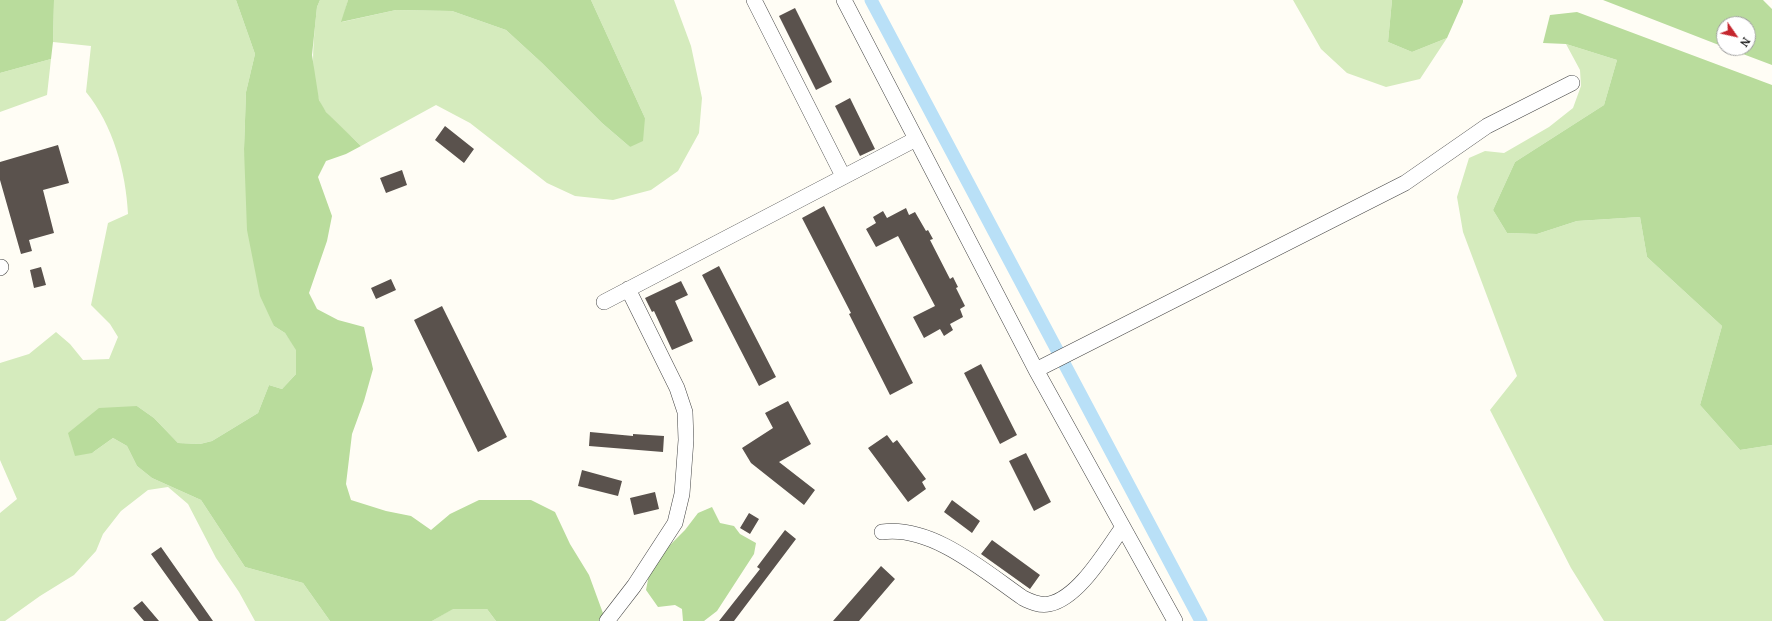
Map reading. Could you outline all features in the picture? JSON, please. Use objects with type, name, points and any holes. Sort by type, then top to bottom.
[{"type":"street","points":[[754,0],[843,176]]},
{"type":"street","points":[[844,0],[916,139],[1040,368],[1123,527],[1175,621]]},
{"type":"street","points":[[1040,368],[1405,183],[1486,126],[1572,83]]},
{"type":"street","points":[[604,302],[916,139]]},
{"type":"street","points":[[607,621],[634,586],[675,524],[682,494],[686,440],[685,412],[677,388],[628,289]]},
{"type":"street","points":[[882,532],[904,531],[932,540],[957,553],[1023,598],[1034,604],[1048,604],[1059,601],[1068,595],[1100,559],[1123,527]]},
{"type":"green space","points":[[0,0],[54,0],[51,59],[0,73]]},
{"type":"green space","points":[[54,0],[236,0],[255,54],[246,92],[244,149],[274,326],[285,333],[297,350],[296,374],[282,389],[269,385],[258,413],[212,441],[200,444],[178,443],[154,418],[137,406],[92,453],[113,438],[127,446],[137,466],[152,478],[201,500],[245,567],[303,583],[330,621],[255,621],[239,592],[216,558],[188,504],[168,487],[148,490],[121,511],[103,534],[96,551],[74,575],[40,596],[5,621],[0,621],[0,513],[17,499],[0,460],[0,363],[29,354],[56,332],[70,344],[83,360],[109,359],[118,337],[110,324],[91,305],[108,223],[128,214],[127,198],[121,166],[111,134],[104,119],[86,92],[91,46],[53,42]]},
{"type":"green space","points":[[236,0],[320,0],[317,7],[312,55],[319,100],[326,112],[361,146],[346,154],[326,161],[318,177],[332,216],[327,241],[309,293],[317,309],[338,320],[364,327],[373,369],[364,401],[352,434],[346,484],[351,500],[386,511],[411,516],[431,530],[450,514],[479,500],[531,500],[555,512],[570,544],[589,575],[604,616],[601,621],[496,621],[487,609],[453,609],[432,621],[330,621],[303,583],[245,567],[201,500],[152,478],[137,466],[127,446],[113,438],[92,453],[75,456],[68,433],[99,408],[137,406],[154,418],[178,443],[200,444],[212,441],[258,413],[269,385],[282,389],[296,374],[296,350],[285,333],[274,326],[260,296],[247,230],[244,149],[246,92],[255,54]]},
{"type":"green space","points":[[320,0],[348,0],[342,22],[396,10],[452,11],[506,30],[542,63],[602,123],[630,147],[645,118],[591,0],[674,0],[691,46],[702,98],[699,133],[678,171],[651,190],[613,200],[575,196],[547,183],[470,123],[436,105],[361,146],[325,111],[319,101],[314,75],[313,46],[317,7]]},
{"type":"green space","points":[[348,0],[591,0],[645,118],[643,141],[630,147],[602,123],[542,63],[506,30],[452,11],[396,10],[341,22]]},
{"type":"green space","points":[[1293,0],[1392,0],[1388,42],[1412,52],[1447,38],[1420,79],[1386,87],[1347,73],[1321,49]]},
{"type":"green space","points":[[1392,0],[1463,0],[1463,2],[1447,38],[1412,52],[1388,42]]},
{"type":"green space","points":[[1603,0],[1763,0],[1772,9],[1772,65],[1748,56],[1756,56],[1756,16],[1716,16],[1716,44]]},
{"type":"green space","points":[[1577,12],[1772,85],[1772,445],[1740,450],[1700,405],[1722,326],[1647,257],[1640,217],[1577,221],[1537,234],[1507,233],[1493,210],[1515,162],[1604,105],[1617,60],[1566,44],[1543,43],[1550,15]]},
{"type":"green space","points":[[1566,44],[1617,60],[1604,105],[1515,162],[1493,210],[1507,233],[1537,234],[1577,221],[1640,217],[1647,257],[1722,326],[1700,405],[1740,450],[1772,445],[1772,621],[1604,621],[1571,568],[1490,410],[1517,376],[1463,232],[1457,197],[1469,158],[1485,151],[1504,153],[1549,127],[1573,108],[1581,86],[1580,70]]},
{"type":"green space","points":[[51,59],[47,95],[0,112],[0,73]]},
{"type":"green space","points":[[712,507],[720,523],[734,526],[740,534],[756,543],[754,554],[717,611],[704,621],[683,621],[682,609],[675,605],[658,607],[646,590],[651,564],[685,530],[698,513]]},
{"type":"green space","points":[[452,609],[487,609],[496,621],[432,621]]},
{"type":"building","points":[[795,8],[832,82],[816,90],[779,16]]},
{"type":"building","points":[[850,98],[875,149],[860,156],[835,106]]},
{"type":"building","points":[[445,126],[474,149],[464,163],[435,140]]},
{"type":"building","points":[[58,145],[69,183],[43,190],[54,233],[29,240],[32,251],[21,254],[0,180],[0,162]]},
{"type":"building","points":[[402,170],[407,185],[386,193],[380,178]]},
{"type":"building","points":[[824,206],[913,383],[890,395],[849,314],[851,313],[802,218]]},
{"type":"building","points":[[906,208],[909,215],[915,212],[926,231],[928,230],[933,239],[930,240],[950,279],[953,277],[958,287],[956,288],[965,306],[960,309],[963,317],[950,324],[953,330],[944,336],[940,329],[924,338],[913,317],[935,306],[898,236],[876,247],[866,229],[876,223],[873,217],[883,211],[887,218]]},
{"type":"building","points":[[719,266],[776,377],[759,386],[702,275]]},
{"type":"building","points":[[41,267],[46,285],[34,288],[30,270]]},
{"type":"building","points":[[391,279],[396,290],[376,299],[371,288]]},
{"type":"building","points":[[681,281],[688,295],[675,301],[693,341],[672,350],[654,311],[652,312],[645,298]]},
{"type":"building","points":[[442,306],[507,437],[478,452],[414,320]]},
{"type":"building","points":[[981,364],[1017,435],[1000,444],[964,373]]},
{"type":"building","points":[[788,401],[811,444],[779,462],[815,490],[804,505],[751,463],[742,448],[773,428],[765,413]]},
{"type":"building","points":[[590,432],[633,436],[633,434],[664,436],[663,452],[589,446]]},
{"type":"building","points":[[887,435],[893,443],[897,440],[926,479],[922,482],[926,489],[908,502],[868,448]]},
{"type":"building","points":[[1026,453],[1051,502],[1034,511],[1009,461]]},
{"type":"building","points":[[582,470],[622,481],[618,496],[578,486]]},
{"type":"building","points":[[655,492],[659,509],[634,515],[630,498]]},
{"type":"building","points":[[952,500],[980,521],[972,533],[944,512]]},
{"type":"building","points":[[749,513],[759,519],[750,534],[740,528]]},
{"type":"building","points":[[785,530],[796,539],[734,621],[719,621],[760,569],[757,567]]},
{"type":"building","points":[[992,540],[1040,575],[1030,589],[981,554]]},
{"type":"building","points":[[161,547],[213,621],[199,621],[151,554]]},
{"type":"building","points":[[881,566],[895,579],[859,621],[833,621]]},
{"type":"building","points":[[142,601],[159,621],[144,621],[133,608]]},
{"type":"waterway","points":[[871,0],[1201,621]]}]
